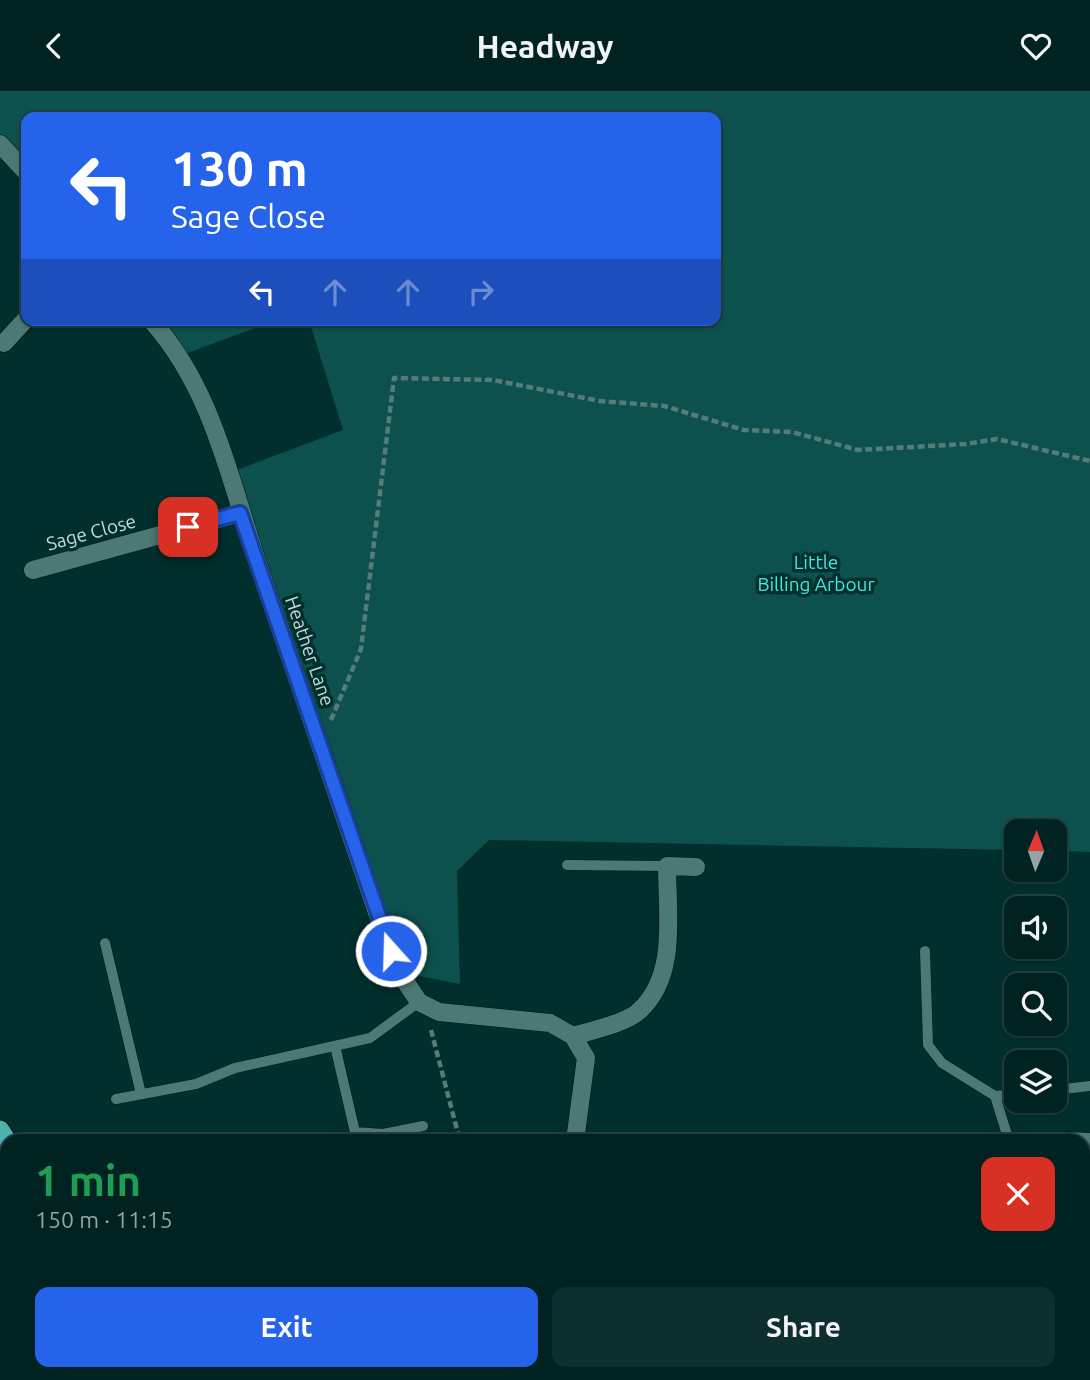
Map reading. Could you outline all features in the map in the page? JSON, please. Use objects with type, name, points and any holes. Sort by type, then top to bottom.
[{"type":"street","points":[[0,144],[21,167]]},
{"type":"street","points":[[4,343],[21,324]]},
{"type":"street","name":"Heather Lane","points":[[156,326],[173,345],[206,405],[240,513],[395,962],[419,1002]]},
{"type":"street","name":"Sage Close","points":[[33,570],[240,513]]},
{"type":"street","points":[[573,1036],[638,1013],[659,988],[666,957],[667,866],[696,867]]},
{"type":"street","points":[[419,1002],[439,1012],[550,1023],[573,1036],[586,1058],[576,1134]]},
{"type":"lane","points":[[567,865],[667,866]]},
{"type":"lane","points":[[105,943],[141,1094]]},
{"type":"lane","points":[[925,951],[928,1045],[942,1063],[995,1096],[1004,1095]]},
{"type":"lane","points":[[116,1099],[195,1084],[235,1068],[370,1038],[419,1002]]},
{"type":"lane","points":[[335,1046],[355,1132],[383,1134],[423,1126]]},
{"type":"lane","points":[[1067,1089],[1090,1086]]},
{"type":"lane","points":[[995,1096],[1007,1134]]},
{"type":"path","points":[[320,747],[361,649],[394,379],[493,380],[600,401],[664,405],[744,430],[792,432],[858,450],[965,445],[997,439],[1090,461]]},
{"type":"path","points":[[439,1012],[430,1026],[458,1134]]},
{"type":"green space","name":"Little Billing Arbour","points":[[0,91],[1090,91],[1090,852],[1068,851],[1068,819],[1004,819],[1004,850],[489,840],[457,871],[460,984],[399,972],[229,473],[343,430],[311,326],[721,326],[721,112],[21,112],[21,164],[0,142]]},
{"type":"green space","points":[[154,326],[261,326],[179,356]]},
{"type":"route","points":[[188,527],[240,513],[391,951]]}]
